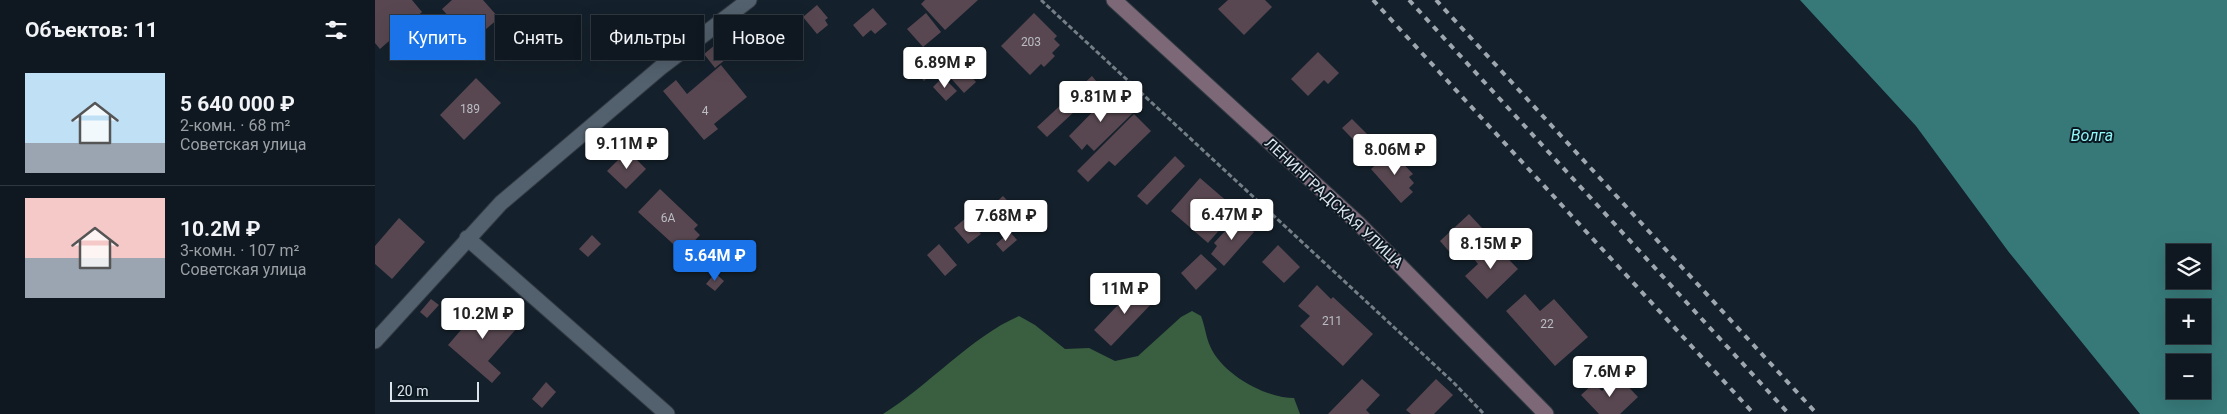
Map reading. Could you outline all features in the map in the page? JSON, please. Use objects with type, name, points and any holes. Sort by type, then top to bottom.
[{"type":"main road","name":"ЛЕНИНГРАДСКАЯ УЛИЦА","points":[[1114,0],[1358,223],[1546,414]]},
{"type":"street","points":[[375,341],[467,238],[501,203],[660,68],[749,0]]},
{"type":"street","points":[[467,238],[667,414]]},
{"type":"path","points":[[1041,0],[1439,369],[1484,414]]},
{"type":"shaded area","points":[[1192,311],[1201,316],[1210,346],[1224,366],[1234,375],[1258,389],[1270,394],[1294,398],[1300,414],[883,414],[917,390],[967,348],[1019,316],[1035,325],[1065,349],[1089,348],[1115,361],[1138,356],[1181,317]]},
{"type":"water","name":"Волга","points":[[1800,0],[2227,0],[2227,414],[2140,414],[2008,251],[1916,126]]},
{"type":"building","points":[[375,0],[412,0],[422,12],[419,15],[390,15],[390,40],[380,49],[375,43]]},
{"type":"building","points":[[452,0],[483,0],[496,15],[495,21],[485,30],[485,15],[447,15],[442,9]]},
{"type":"building","points":[[925,0],[978,0],[945,30],[921,4]]},
{"type":"building","points":[[1228,0],[1265,0],[1272,7],[1244,35],[1218,9]]},
{"type":"building","points":[[817,5],[828,18],[825,20],[828,25],[817,34],[803,17]]},
{"type":"building","points":[[873,8],[887,24],[875,34],[871,30],[863,37],[853,25]]},
{"type":"building","points":[[926,13],[941,32],[923,47],[907,29]]},
{"type":"building","points":[[1034,13],[1057,36],[1054,39],[1060,45],[1052,53],[1055,56],[1044,67],[1041,64],[1030,75],[1001,46]]},
{"type":"building","points":[[714,46],[714,60],[725,60],[715,68],[704,54]]},
{"type":"building","points":[[1318,52],[1339,73],[1328,84],[1324,80],[1308,96],[1291,79]]},
{"type":"building","points":[[921,57],[934,71],[924,81],[911,66]]},
{"type":"building","points":[[960,64],[976,82],[964,93],[948,75]]},
{"type":"building","points":[[721,65],[747,97],[714,124],[718,129],[704,140],[663,91],[676,80],[687,94]]},
{"type":"building","points":[[1092,76],[1101,87],[1047,137],[1037,127]]},
{"type":"building","points":[[943,77],[957,91],[946,101],[933,87]]},
{"type":"building","points":[[476,78],[501,103],[464,140],[440,115]]},
{"type":"building","points":[[1112,92],[1133,113],[1094,151],[1087,144],[1082,150],[1069,136]]},
{"type":"building","points":[[1134,114],[1151,131],[1115,166],[1109,161],[1088,182],[1077,171]]},
{"type":"building","points":[[1352,119],[1376,143],[1366,153],[1342,128]]},
{"type":"building","points":[[605,129],[616,139],[596,158],[586,149]]},
{"type":"building","points":[[1391,151],[1413,174],[1409,177],[1414,183],[1409,188],[1413,192],[1401,203],[1371,169]]},
{"type":"building","points":[[630,153],[646,169],[626,189],[607,171],[623,155],[625,158]]},
{"type":"building","points":[[1175,156],[1185,166],[1147,205],[1137,196]]},
{"type":"building","points":[[1200,178],[1237,210],[1208,243],[1171,211]]},
{"type":"building","points":[[660,189],[698,225],[694,229],[700,235],[683,253],[638,212]]},
{"type":"building","points":[[1003,196],[1019,213],[998,232],[982,215]]},
{"type":"building","points":[[1469,214],[1482,228],[1453,256],[1440,241]]},
{"type":"building","points":[[967,217],[981,234],[968,244],[954,228]]},
{"type":"building","points":[[1238,217],[1254,232],[1224,266],[1211,254],[1217,246],[1214,243]]},
{"type":"building","points":[[399,218],[425,242],[392,279],[375,264],[375,246]]},
{"type":"building","points":[[1010,232],[1017,240],[1003,252],[996,244]]},
{"type":"building","points":[[592,235],[601,244],[588,257],[579,249]]},
{"type":"building","points":[[1491,241],[1518,269],[1487,299],[1465,276],[1478,264],[1474,259]]},
{"type":"building","points":[[939,244],[957,265],[945,276],[927,255]]},
{"type":"building","points":[[1278,245],[1300,267],[1284,283],[1262,262]]},
{"type":"building","points":[[1201,254],[1217,269],[1196,290],[1181,273]]},
{"type":"building","points":[[715,273],[724,281],[715,291],[706,284]]},
{"type":"building","points":[[1139,283],[1156,299],[1111,346],[1094,330]]},
{"type":"building","points":[[1317,285],[1331,299],[1333,297],[1373,334],[1343,366],[1300,326],[1310,316],[1298,306]]},
{"type":"building","points":[[1525,294],[1540,311],[1554,299],[1588,337],[1555,366],[1506,311]]},
{"type":"building","points":[[431,299],[439,305],[427,318],[420,312]]},
{"type":"building","points":[[486,301],[517,328],[488,361],[501,373],[492,383],[448,345]]},
{"type":"building","points":[[1618,376],[1638,397],[1620,414],[1599,414],[1581,395],[1594,383],[1602,391]]},
{"type":"building","points":[[1362,379],[1380,395],[1366,410],[1370,414],[1328,414]]},
{"type":"building","points":[[1436,379],[1453,395],[1434,414],[1411,414],[1406,410]]},
{"type":"building","points":[[546,382],[556,392],[542,408],[532,399]]},
{"type":"railway","points":[[1373,0],[1754,414]]},
{"type":"railway","points":[[1409,0],[1789,414]]},
{"type":"railway","points":[[1436,0],[1817,414]]}]
